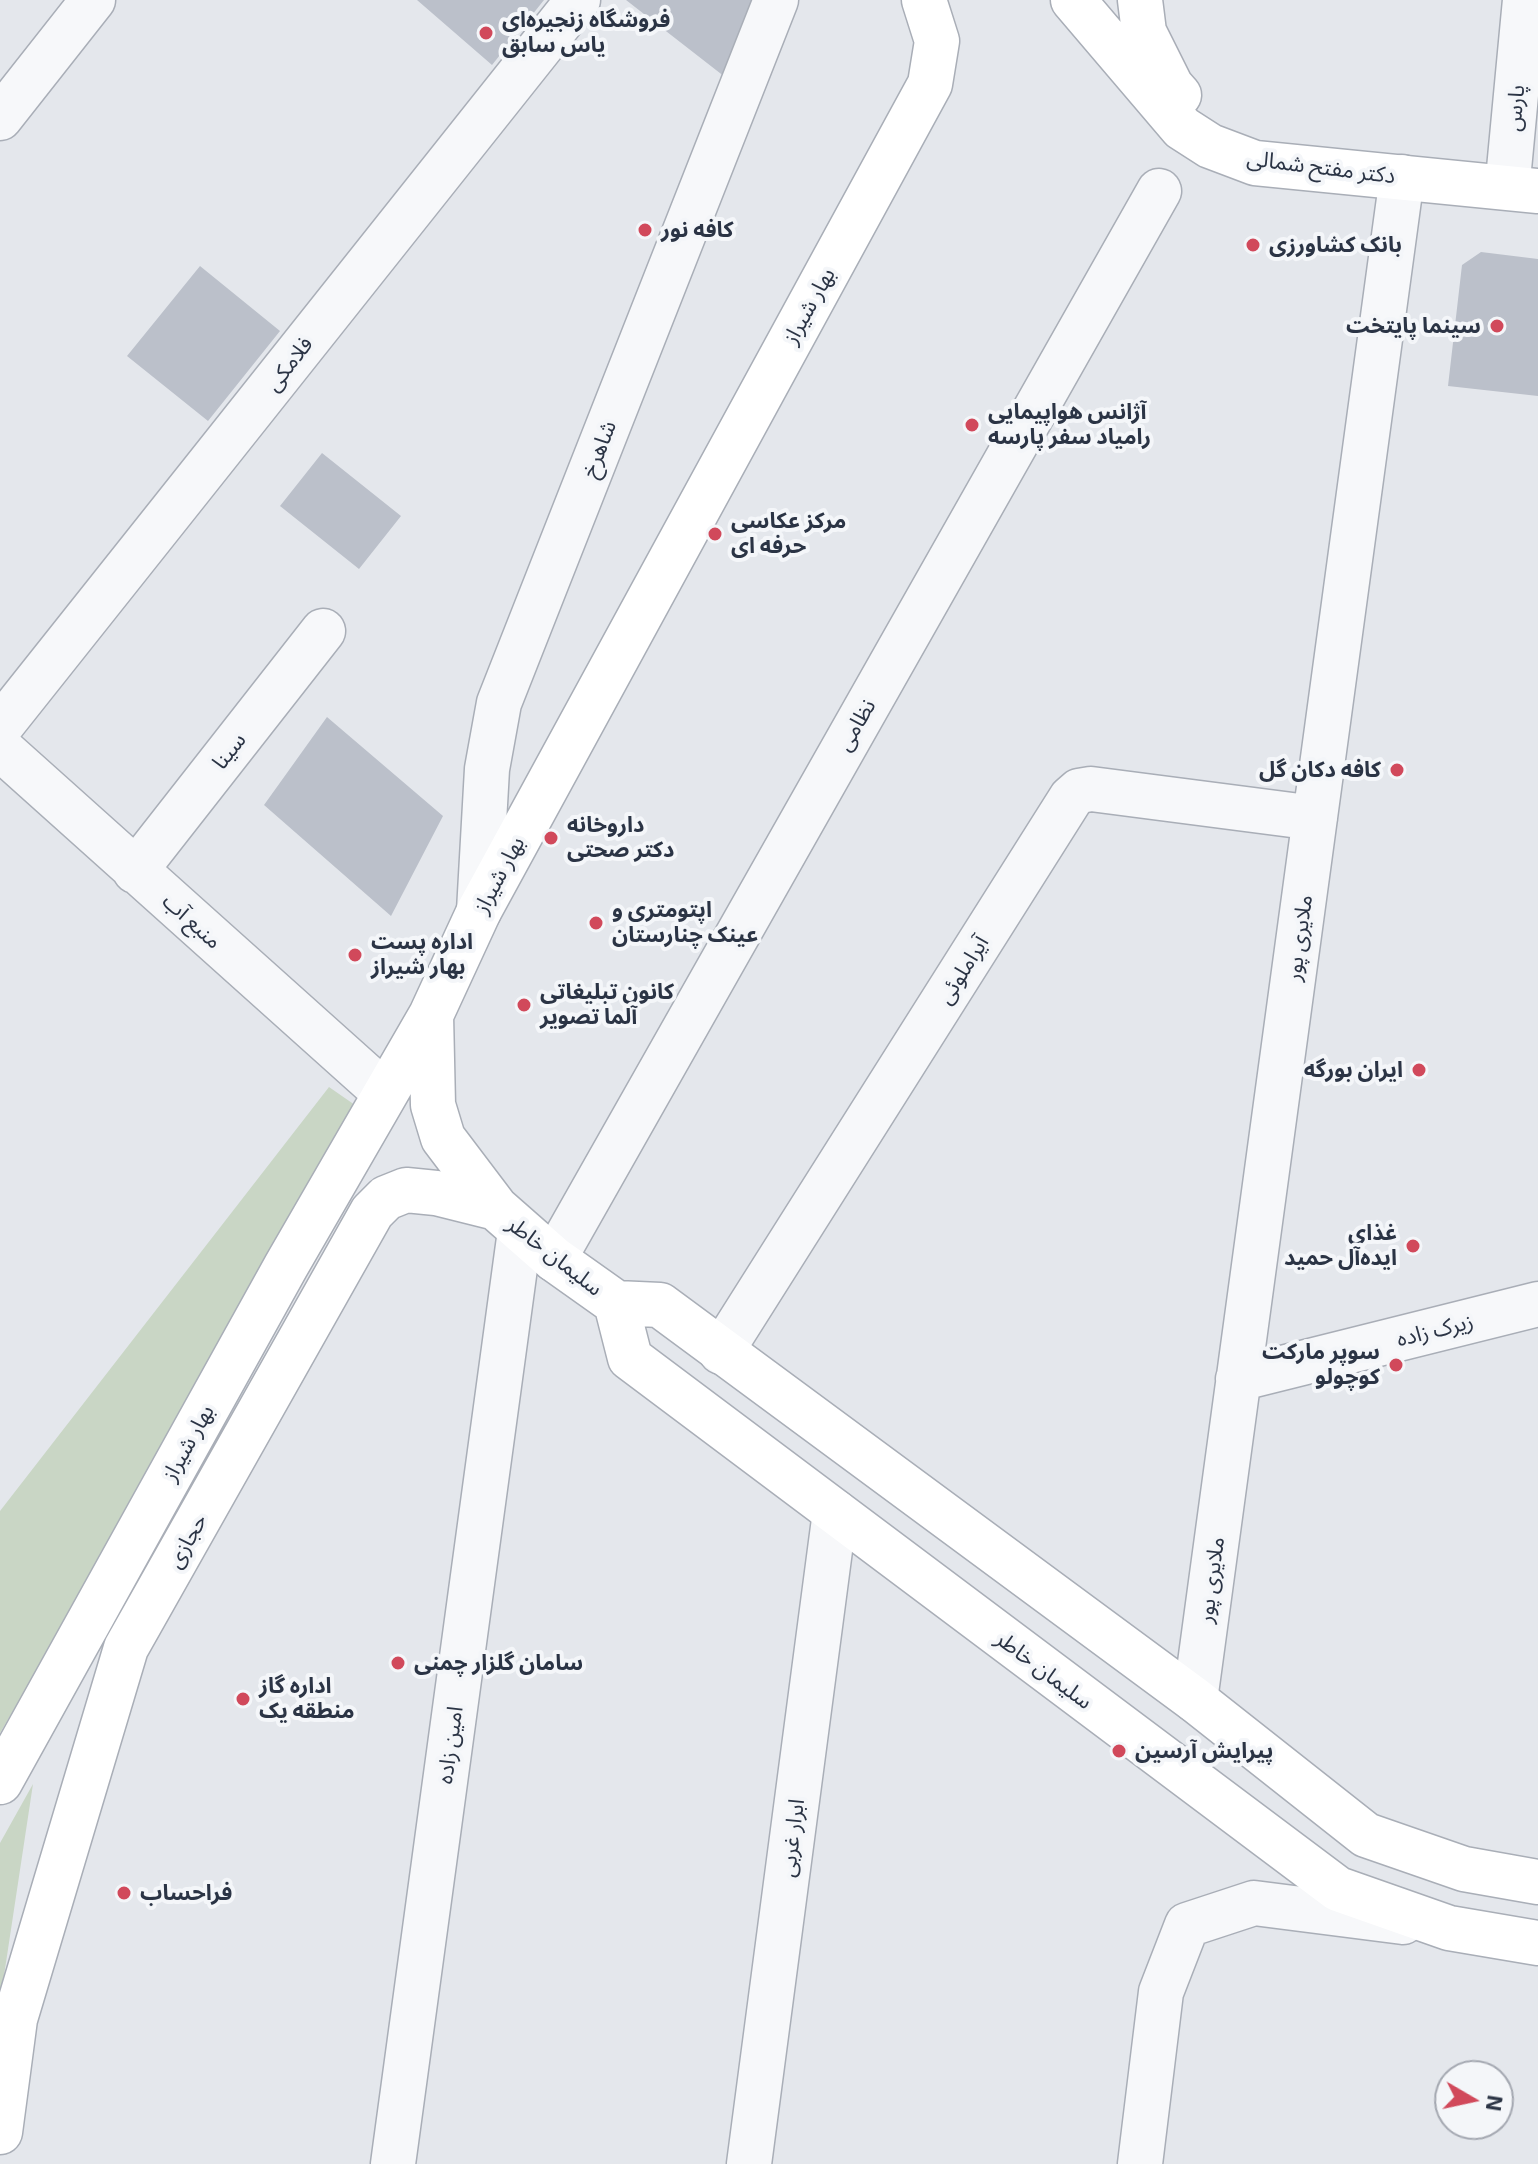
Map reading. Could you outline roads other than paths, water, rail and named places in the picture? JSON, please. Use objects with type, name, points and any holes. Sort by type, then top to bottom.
[{"type":"main road","name":"بهار شیراز","points":[[0,1782],[286,1266],[431,1015],[479,911],[930,84],[937,41],[924,0]]},
{"type":"main road","name":"دکتر مفتح شمالی","points":[[1073,0],[1182,128],[1210,146],[1255,163],[1402,177],[1524,180]]},
{"type":"main road","points":[[1140,0],[1144,32],[1171,86],[1207,123],[1255,163]]},
{"type":"main road","points":[[431,1015],[433,1105],[443,1138],[508,1219]]},
{"type":"main road","name":"حجازی","points":[[0,2132],[8,2025],[126,1648],[372,1212],[386,1198],[406,1190],[436,1193],[508,1219]]},
{"type":"main road","name":"سلیمان خاطر","points":[[508,1219],[554,1259],[616,1303],[660,1305],[1195,1700],[1366,1835],[1464,1869],[1538,1882]]},
{"type":"main road","name":"سلیمان خاطر","points":[[616,1303],[630,1358],[1338,1889],[1449,1928],[1538,1943]]},
{"type":"street","points":[[0,118],[93,0]]},
{"type":"street","name":"فلامکی","points":[[0,727],[578,0]]},
{"type":"street","name":"شاهرخ","points":[[479,911],[487,769],[499,703],[776,0]]},
{"type":"street","name":"پارس","points":[[1524,180],[1525,0]]},
{"type":"street","name":"ملایری پور","points":[[1195,1700],[1402,177]]},
{"type":"street","name":"نظامی","points":[[554,1259],[1159,191]]},
{"type":"street","name":"سینا","points":[[135,871],[323,631]]},
{"type":"street","name":"منبع آب","points":[[0,748],[385,1093]]},
{"type":"street","name":"آیراملوئی","points":[[721,1352],[1071,798],[1079,791],[1091,789],[1315,818]]},
{"type":"street","name":"امین زاده","points":[[393,2164],[508,1219]]},
{"type":"street","name":"زیرک زاده","points":[[1238,1379],[1538,1304]]},
{"type":"street","name":"ابرار غربی","points":[[749,2164],[835,1512]]},
{"type":"street","points":[[1140,2164],[1161,1992],[1187,1925],[1254,1903],[1449,1928]]},
{"type":"place","name":"فروشگاه زنجیره‌ای یاس سابق","points":[[486,33]]},
{"type":"place","name":"کافه نور","points":[[645,230]]},
{"type":"place","name":"بانک کشاورزی","points":[[1253,245]]},
{"type":"place","name":"سینما پایتخت","points":[[1497,326]]},
{"type":"place","name":"آژانس هواپیمایی رامیاد سفر پارسه","points":[[972,425]]},
{"type":"place","name":"مرکز عکاسی حرفه ای","points":[[715,534]]},
{"type":"place","name":"کافه دکان گل","points":[[1397,770]]},
{"type":"place","name":"داروخانه دکتر صحتی","points":[[551,838]]},
{"type":"place","name":"اپتومتری و عینک چنارستان","points":[[596,923]]},
{"type":"place","name":"اداره پست بهار شیراز","points":[[355,955]]},
{"type":"place","name":"کانون تبلیغاتی آلما تصویر","points":[[524,1005]]},
{"type":"place","name":"ایران بورگه","points":[[1419,1070]]},
{"type":"place","name":"غذای ایده‌آل حمید","points":[[1413,1246]]},
{"type":"place","name":"سوپر مارکت کوچولو","points":[[1396,1365]]},
{"type":"place","name":"سامان گلزار چمنی","points":[[398,1663]]},
{"type":"place","name":"اداره گاز منطقه یک","points":[[243,1699]]},
{"type":"place","name":"پیرایش آرسین","points":[[1119,1751]]},
{"type":"place","name":"فراحساب","points":[[124,1893]]}]
